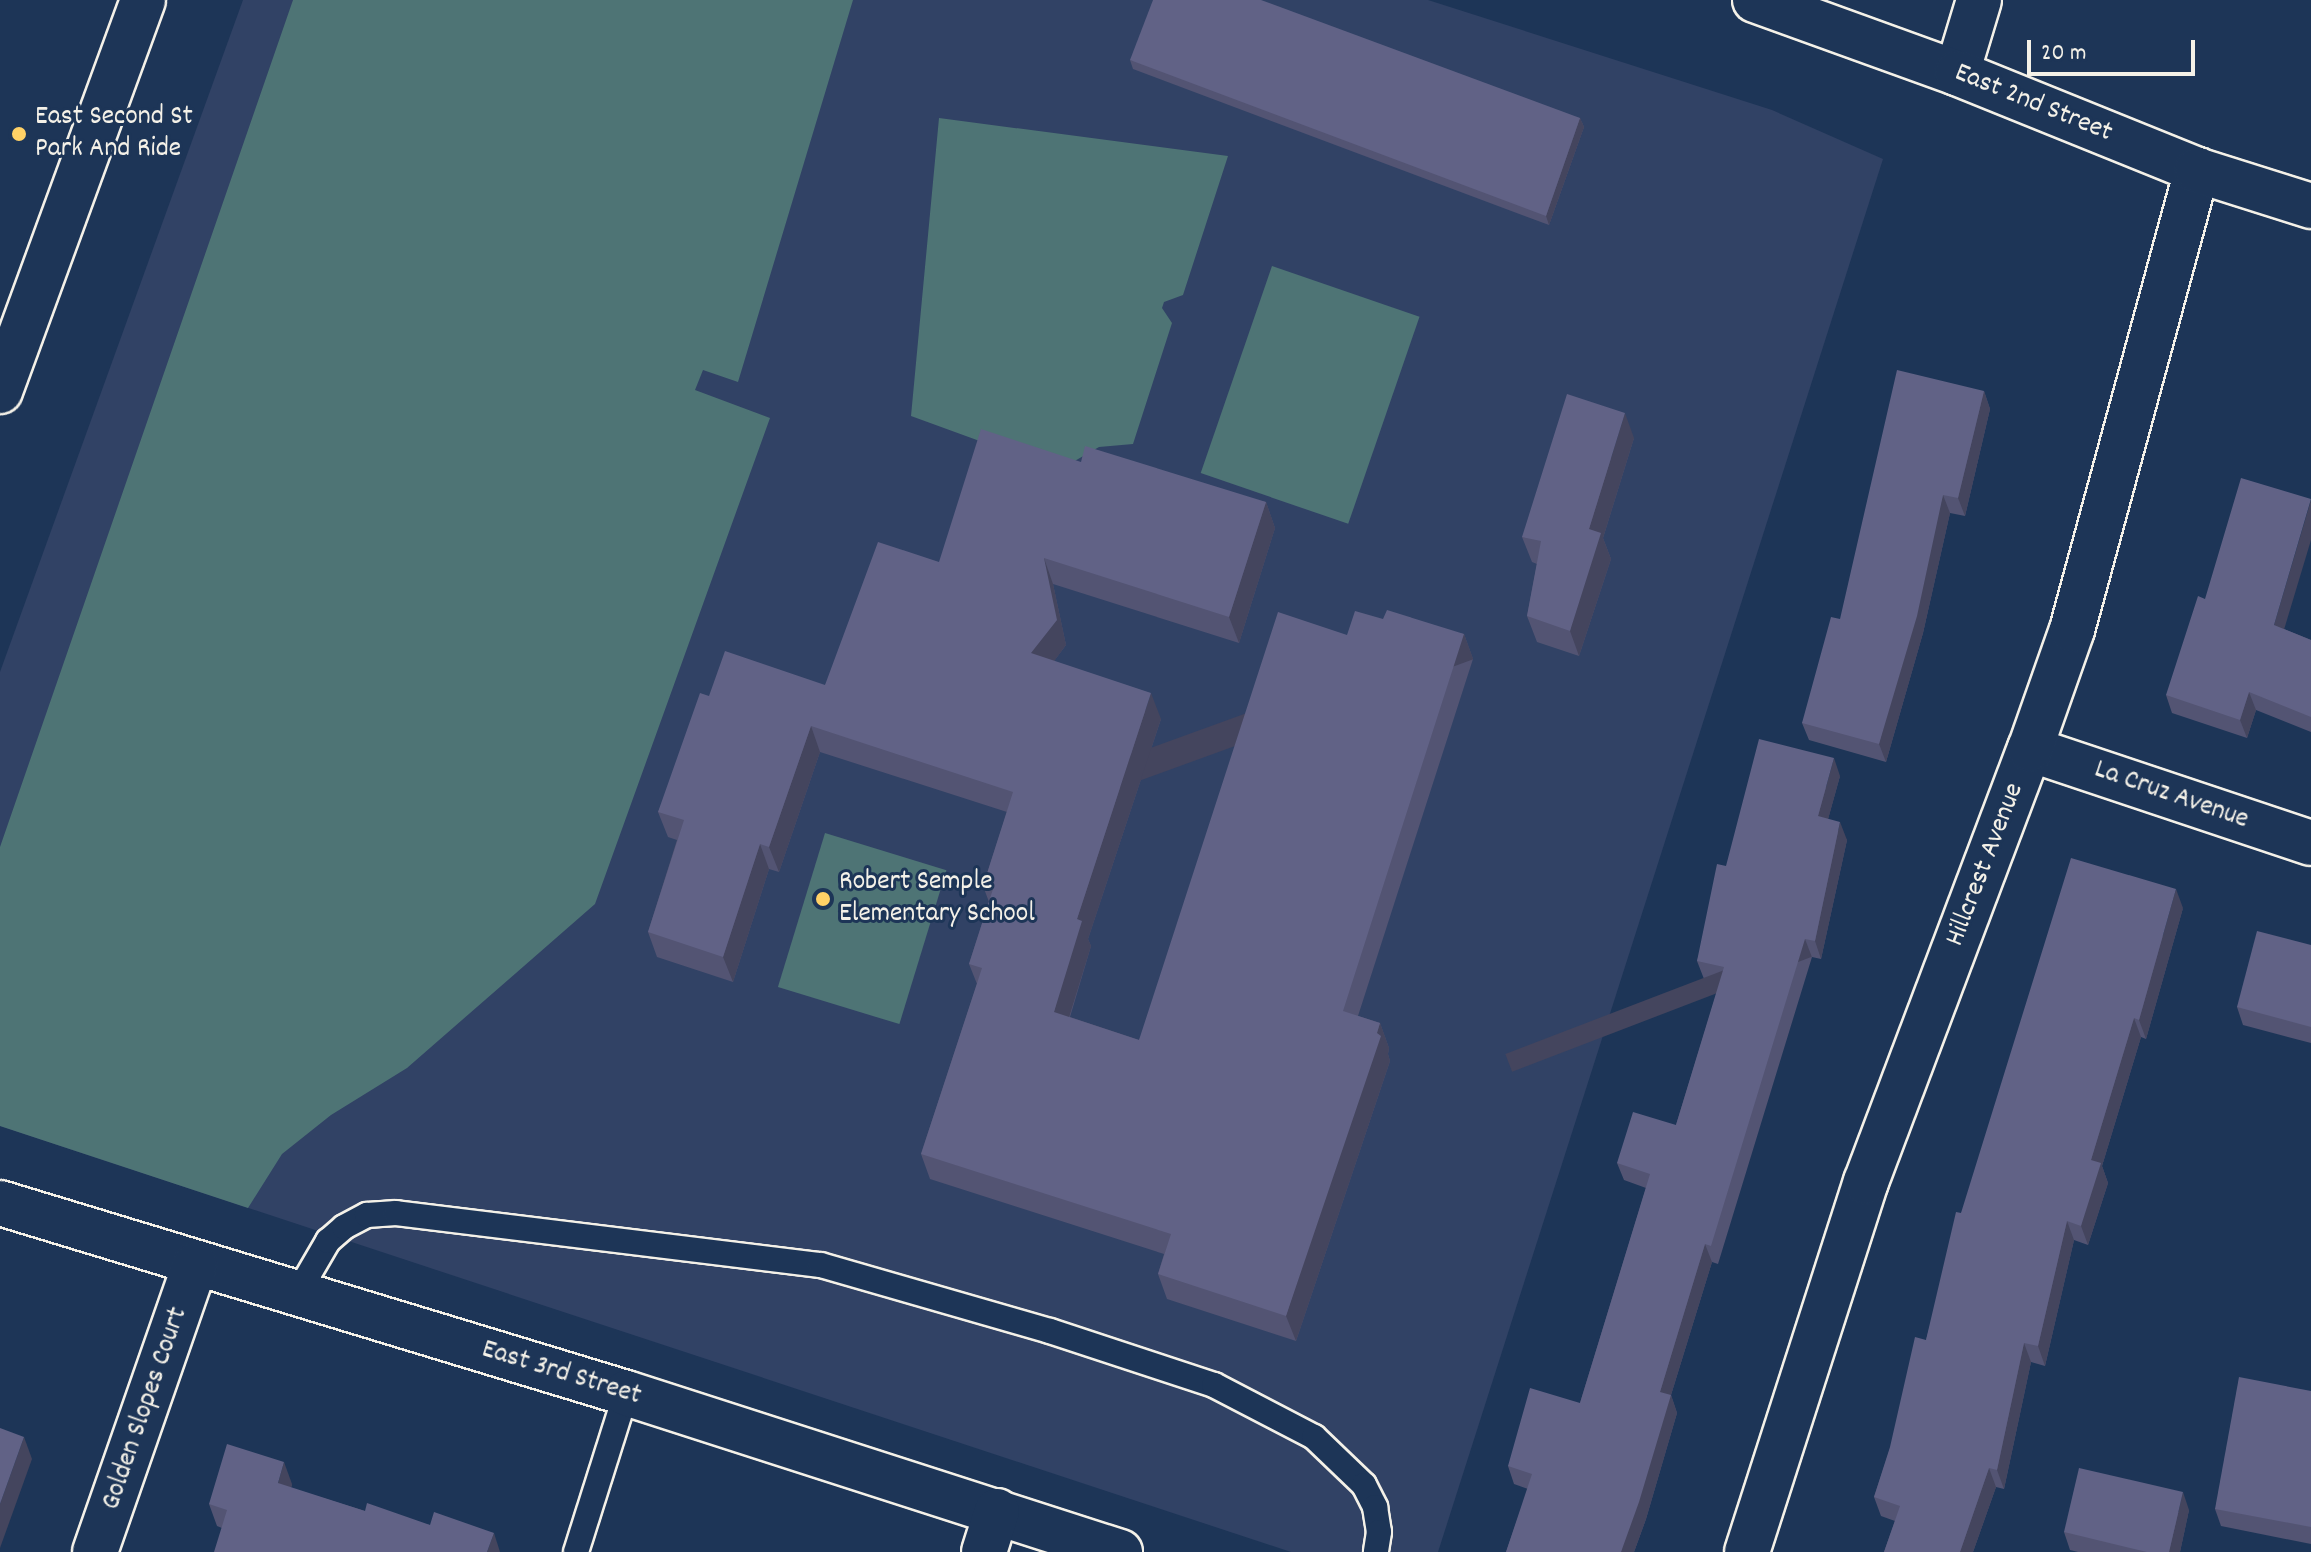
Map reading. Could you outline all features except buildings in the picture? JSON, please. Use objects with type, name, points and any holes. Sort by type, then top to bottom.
[{"type":"street","points":[[0,391],[143,0]]},
{"type":"street","name":"East 2nd Street","points":[[1755,0],[1957,73],[2197,170],[2311,206]]},
{"type":"street","points":[[1957,73],[1979,0]]},
{"type":"street","name":"Hillcrest Avenue","points":[[1747,1552],[1866,1182],[2072,630],[2197,170]]},
{"type":"street","name":"La Cruz Avenue","points":[[2030,749],[2311,843]]},
{"type":"street","name":"East 3rd Street","points":[[0,1203],[296,1296],[626,1393],[1120,1552]]},
{"type":"street","name":"Golden Slopes Court","points":[[95,1552],[195,1265]]},
{"type":"street","points":[[984,1552],[997,1511]]},
{"type":"lane","points":[[296,1296],[328,1241],[344,1227],[367,1215],[396,1213],[821,1265],[1050,1331],[1226,1391],[1314,1437],[1364,1485],[1375,1507],[1379,1532],[1376,1552]]},
{"type":"lane","points":[[576,1552],[626,1393]]},
{"type":"shaded area","name":"Robert Semple Elementary School","points":[[243,0],[1428,0],[1772,110],[1883,159],[1438,1552],[1291,1552],[0,1126],[0,672]]},
{"type":"green space","points":[[293,0],[853,0],[738,382],[703,370],[695,390],[770,418],[595,904],[407,1068],[331,1115],[282,1154],[248,1208],[0,1126],[0,847]]},
{"type":"green space","points":[[939,118],[1228,156],[1183,295],[1164,302],[1162,308],[1172,323],[1133,444],[1099,447],[1059,470],[911,416]]},
{"type":"green space","points":[[1272,266],[1420,317],[1348,524],[1201,473]]},
{"type":"green space","points":[[825,833],[946,870],[899,1024],[778,987]]},
{"type":"place","name":"East Second St Park And Ride","points":[[19,134]]},
{"type":"place","name":"Robert Semple Elementary School","points":[[823,899]]}]
